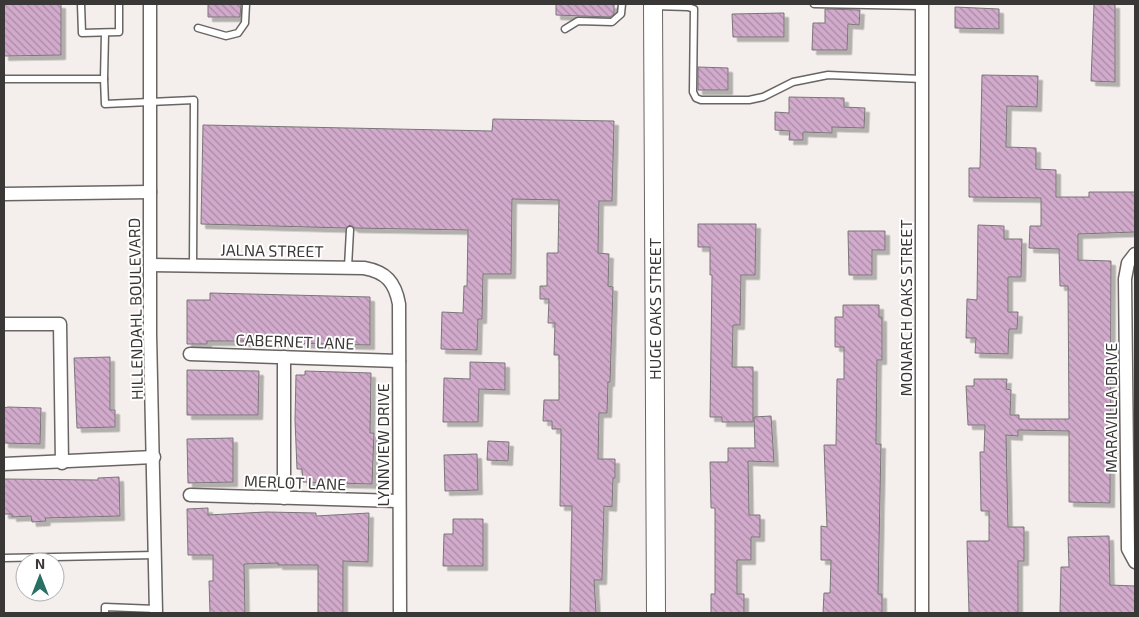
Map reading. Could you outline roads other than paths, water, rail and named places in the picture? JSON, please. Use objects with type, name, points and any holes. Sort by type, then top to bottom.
[{"type":"street","name":"HILLENDAHL BOULEVARD","points":[[150,4],[150,265],[156,611]]},
{"type":"street","name":"HUGE OAKS STREET","points":[[653,5],[656,613]]},
{"type":"street","name":"MONARCH OAKS STREET","points":[[922,5],[922,613]]},
{"type":"street","points":[[4,194],[150,192]]},
{"type":"street","name":"MARAVILLA DRIVE","points":[[1135,254],[1128,263],[1125,279],[1128,549],[1135,562]]},
{"type":"street","name":"JALNA STREET","points":[[150,265],[348,268],[378,270],[390,279]]},
{"type":"street","name":"LYNNVIEW DRIVE","points":[[390,279],[396,290],[399,304],[398,501],[400,613]]},
{"type":"street","points":[[4,324],[60,324],[62,463]]},
{"type":"street","name":"CABERNET LANE","points":[[190,354],[399,361]]},
{"type":"street","points":[[284,357],[284,498]]},
{"type":"street","points":[[4,464],[62,463],[154,457]]},
{"type":"street","name":"MERLOT LANE","points":[[190,496],[398,501]]},
{"type":"lane","points":[[81,4],[82,33],[119,32],[119,4]]},
{"type":"lane","points":[[198,28],[210,33],[233,36],[241,30],[245,23],[246,4]]},
{"type":"lane","points":[[565,30],[578,21],[612,22],[620,17],[622,4]]},
{"type":"lane","points":[[814,4],[922,5]]},
{"type":"lane","points":[[653,5],[694,9],[693,92],[696,98],[700,100],[749,100],[763,97],[793,82],[828,75],[922,79]]},
{"type":"lane","points":[[105,33],[105,104],[194,100],[193,265]]},
{"type":"lane","points":[[4,79],[104,80]]},
{"type":"lane","points":[[348,268],[350,230]]},
{"type":"lane","points":[[4,558],[155,555]]},
{"type":"lane","points":[[105,613],[105,607],[156,611]]}]
